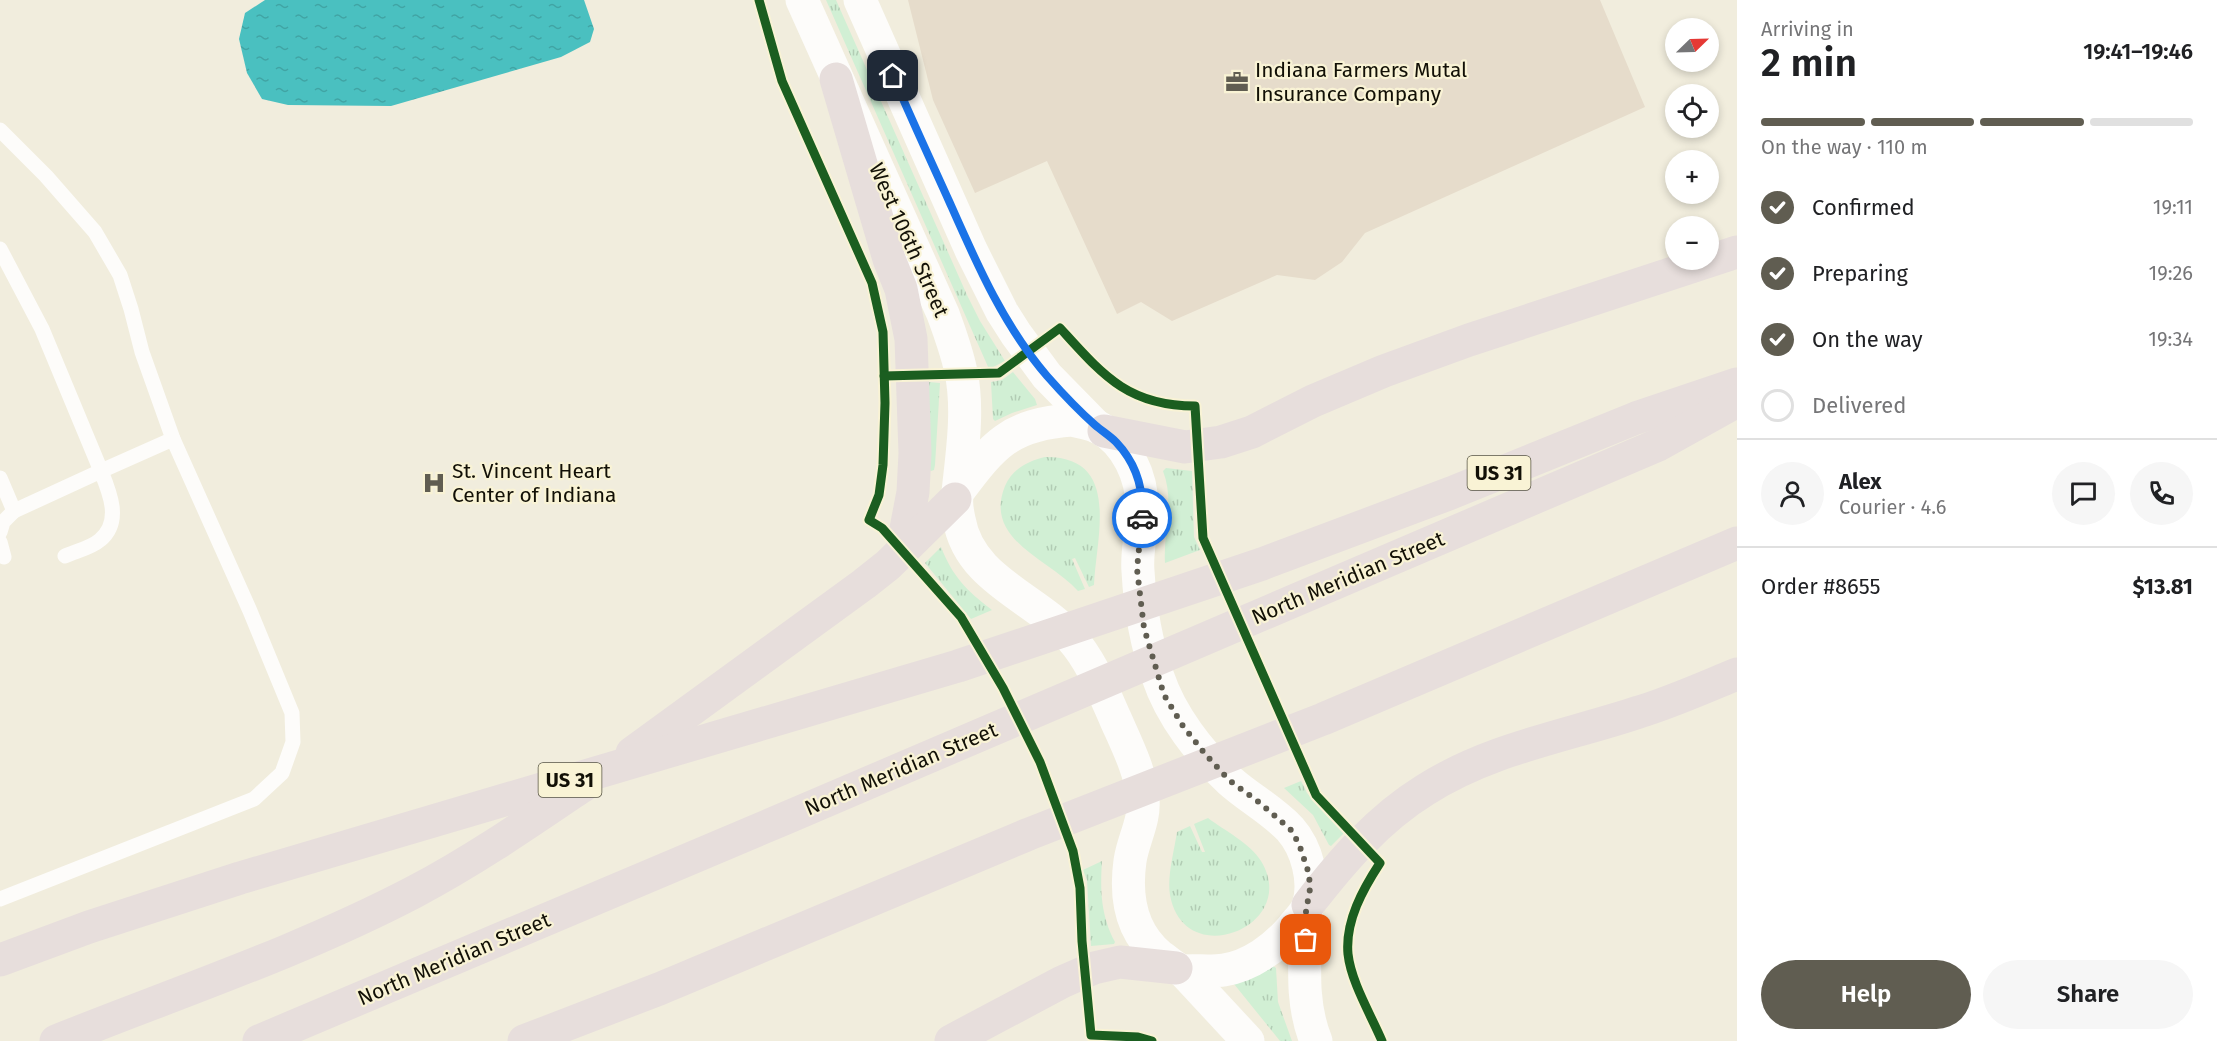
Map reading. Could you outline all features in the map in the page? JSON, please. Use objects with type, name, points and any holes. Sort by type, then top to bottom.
[{"type":"highway","points":[[836,79],[889,259],[901,289],[911,339],[915,453],[913,492],[902,550]]},
{"type":"highway","points":[[1101,429],[1185,447],[1221,442],[1252,432],[1313,401],[1384,370],[1737,252]]},
{"type":"highway","name":"US 31","points":[[0,960],[36,945],[138,910],[331,850],[958,666],[1262,564],[1451,493],[1636,418],[1737,384]]},
{"type":"highway","name":"North Meridian Street","points":[[259,1041],[1658,445],[1737,401]]},
{"type":"highway","points":[[56,1041],[312,940],[414,892],[466,863],[634,751],[864,584],[888,565],[957,496]]},
{"type":"highway","points":[[524,1041],[659,989],[1029,834],[1323,719],[1737,543]]},
{"type":"highway","points":[[1307,908],[1334,871],[1374,830],[1425,790],[1458,771],[1527,744],[1640,712],[1737,674]]},
{"type":"highway","points":[[951,1041],[1062,982],[1094,968],[1120,962],[1179,970]]},
{"type":"street","name":"West 106th Street","points":[[802,0],[938,304],[955,349],[964,392],[964,424],[957,496],[963,537],[982,566],[1017,596],[1041,610],[1072,639],[1083,654],[1140,779],[1143,800],[1142,820],[1130,859],[1128,879],[1131,909],[1140,935],[1150,947],[1179,970],[1248,1041]]},
{"type":"street","points":[[860,0],[971,250],[1002,312],[1047,376],[1128,456],[1136,472],[1142,508],[1137,569],[1144,628],[1164,695],[1183,726],[1229,780],[1291,830],[1306,860],[1310,889],[1307,908],[1304,987],[1308,1014],[1316,1041]]},
{"type":"street","points":[[957,496],[993,447],[1024,428],[1053,421],[1072,420],[1101,429]]},
{"type":"street","points":[[1179,970],[1224,970],[1250,961],[1282,939],[1307,908]]},
{"type":"lane","points":[[0,130],[46,176],[95,232],[120,275],[142,352],[173,439],[250,611],[292,713],[293,742],[282,773],[254,799],[0,899]]},
{"type":"lane","points":[[0,249],[42,329],[112,499],[112,524],[100,541],[65,556]]},
{"type":"lane","points":[[0,532],[3,522],[14,511],[173,439]]},
{"type":"lane","points":[[0,478],[14,511]]},
{"type":"shaded area","points":[[908,0],[1600,0],[1645,107],[1365,233],[1342,262],[1315,280],[1277,275],[1172,321],[1141,302],[1117,314],[1047,161],[975,193],[933,100]]},
{"type":"green space","points":[[826,0],[836,0],[967,295],[1005,361],[989,369]]},
{"type":"green space","points":[[1013,372],[1035,399],[1037,405],[995,421],[991,382],[1002,380]]},
{"type":"green space","points":[[929,382],[940,383],[935,465],[934,470],[931,471],[929,470]]},
{"type":"green space","points":[[1045,457],[1069,460],[1085,470],[1095,484],[1100,523],[1094,585],[1089,587],[1075,558],[1072,559],[1085,589],[1078,591],[1022,547],[1011,535],[1003,521],[1001,505],[1008,480],[1021,467]]},
{"type":"green space","points":[[1166,468],[1192,471],[1194,537],[1200,550],[1165,563],[1168,494],[1163,471]]},
{"type":"green space","points":[[941,547],[950,567],[961,582],[992,610],[971,619],[925,563]]},
{"type":"green space","points":[[1301,781],[1307,793],[1344,833],[1331,846],[1313,815],[1284,788]]},
{"type":"green space","points":[[1208,818],[1244,843],[1256,855],[1261,861],[1269,884],[1266,905],[1253,921],[1236,932],[1215,936],[1196,932],[1180,919],[1169,888],[1177,832],[1190,826],[1202,852],[1205,852],[1194,824]]},
{"type":"green space","points":[[1102,861],[1102,903],[1115,942],[1114,944],[1091,946],[1087,880],[1083,870]]},
{"type":"green space","points":[[1273,966],[1276,968],[1278,1002],[1292,1041],[1280,1041],[1234,984]]},
{"type":"water","points":[[265,0],[584,0],[594,29],[590,42],[561,57],[391,106],[288,105],[262,99],[247,73],[239,39],[245,13]]},
{"type":"cycle path","points":[[759,0],[782,81],[872,283],[883,332],[885,403],[883,465],[879,495],[869,520],[882,528],[961,617],[1003,688],[1040,762],[1073,851],[1080,888],[1082,941],[1091,1035],[1138,1037],[1152,1041]]},
{"type":"cycle path","points":[[884,376],[999,373],[1060,328],[1103,373],[1133,393],[1171,405],[1195,406],[1203,538],[1316,795],[1380,863],[1356,906],[1349,930],[1348,954],[1353,976],[1382,1041]]},
{"type":"way so far","points":[[1142,518],[1137,569],[1144,628],[1149,652],[1164,695],[1183,726],[1229,780],[1291,830],[1306,860],[1309,874],[1306,940]]},
{"type":"place","name":"Indiana Farmers Mutal Insurance Company","points":[[1237,82]]},
{"type":"place","name":"St. Vincent Heart Center of Indiana","points":[[434,483]]},
{"type":"route","points":[[893,76],[981,272],[1002,312],[1047,376],[1128,456],[1136,472],[1141,492],[1142,518]]}]
